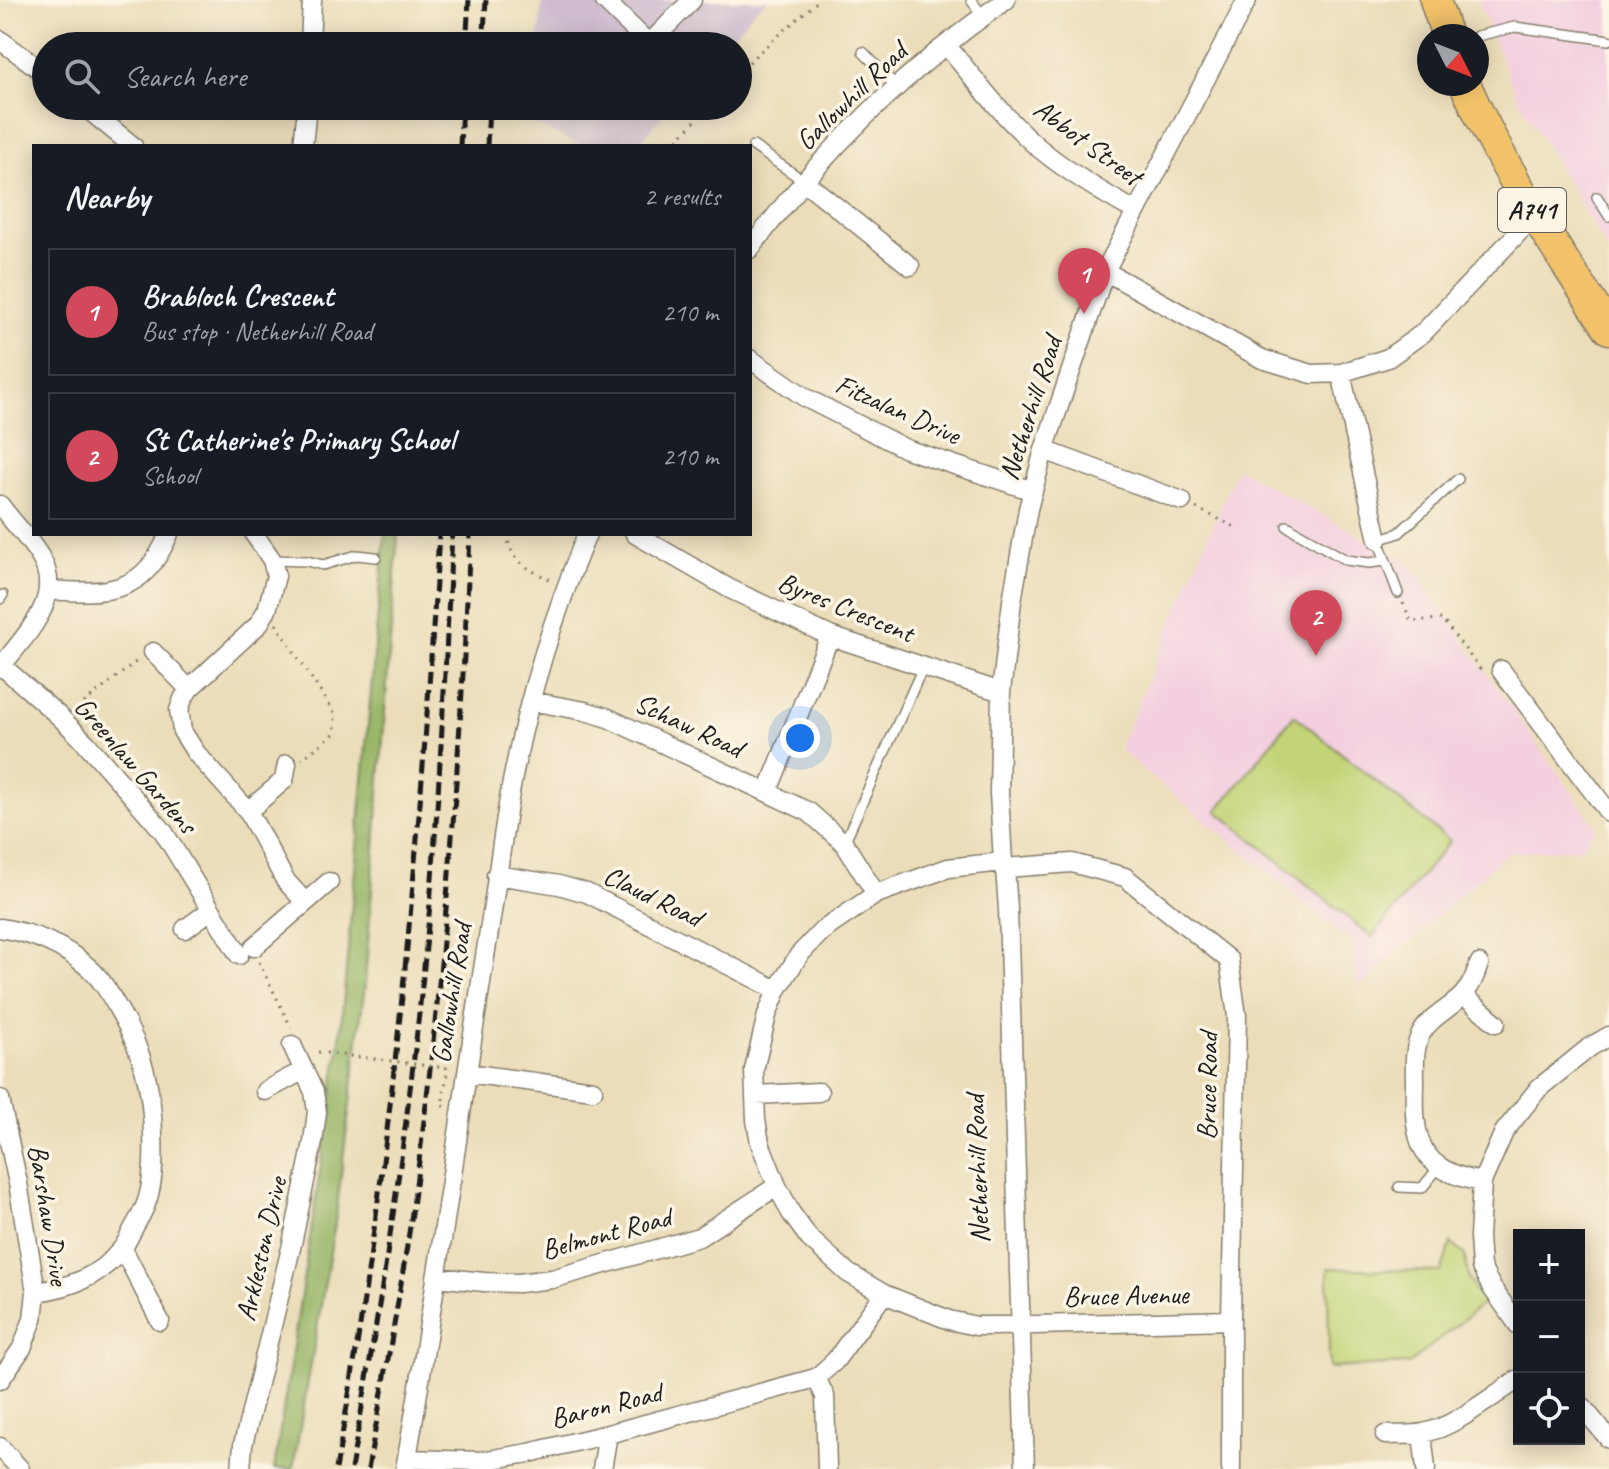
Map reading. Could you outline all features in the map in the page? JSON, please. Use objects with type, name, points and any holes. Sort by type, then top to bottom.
[{"type":"main road","points":[[1435,0],[1443,24]]},
{"type":"main road","points":[[1453,0],[1461,24]]},
{"type":"main road","name":"A741","points":[[1489,92],[1543,210],[1609,329]]},
{"type":"main road","name":"A741","points":[[1470,96],[1484,126],[1543,210],[1609,294]]},
{"type":"street","points":[[311,32],[312,0]]},
{"type":"street","points":[[661,32],[692,0]]},
{"type":"street","name":"Gallowhill Road","points":[[752,246],[804,181],[896,86],[1006,0]]},
{"type":"street","name":"Netherhill Road","points":[[1025,1469],[997,911],[1004,865],[999,793],[1001,692],[1012,601],[1044,450],[1105,271],[1247,0]]},
{"type":"street","points":[[615,3],[639,32]]},
{"type":"street","points":[[0,40],[32,64]]},
{"type":"street","name":"Abbot Street","points":[[946,45],[1034,144],[1085,181],[1135,211]]},
{"type":"street","points":[[101,120],[131,144]]},
{"type":"street","points":[[303,144],[306,120]]},
{"type":"street","points":[[804,181],[910,266]]},
{"type":"street","points":[[1105,271],[1262,359],[1312,374],[1341,373],[1388,358],[1423,333],[1543,210]]},
{"type":"street","name":"Fitzalan Drive","points":[[752,360],[806,398],[906,449],[1033,491]]},
{"type":"street","points":[[1341,373],[1378,540]]},
{"type":"street","points":[[1044,450],[1182,501]]},
{"type":"street","points":[[0,505],[41,559],[49,590],[41,615],[1,667]]},
{"type":"street","points":[[49,590],[90,593],[130,584],[156,560],[168,536]]},
{"type":"street","points":[[255,536],[272,560],[276,576],[267,610],[258,625],[189,689],[179,710],[182,731],[196,753],[248,811],[285,880],[305,902]]},
{"type":"street","name":"Gallowhill Road","points":[[406,1464],[513,780],[530,701],[566,586],[586,536]]},
{"type":"street","name":"Byres Crescent","points":[[638,536],[730,589],[830,636],[1001,692]]},
{"type":"street","points":[[768,791],[830,636]]},
{"type":"street","points":[[153,652],[189,689]]},
{"type":"street","name":"Greenlaw Gardens","points":[[1,667],[86,743],[163,831],[211,910],[246,951]]},
{"type":"street","points":[[1495,675],[1609,813]]},
{"type":"street","name":"Schaw Road","points":[[530,701],[606,717],[809,812],[844,843],[876,894]]},
{"type":"street","points":[[248,811],[284,780],[287,764]]},
{"type":"street","name":"Bruce Road","points":[[755,1095],[754,1070],[767,1015],[777,990],[799,955],[822,931],[876,894],[948,868],[1072,863],[1125,877],[1229,960],[1237,1016],[1231,1469]]},
{"type":"street","name":"Claud Road","points":[[496,875],[559,885],[587,893],[777,990]]},
{"type":"street","points":[[246,951],[329,882]]},
{"type":"street","points":[[185,929],[211,910]]},
{"type":"street","points":[[0,928],[38,936],[91,969],[108,989],[133,1034],[153,1102],[152,1179],[147,1203],[123,1249],[77,1284],[36,1292]]},
{"type":"street","points":[[1479,964],[1473,982],[1463,995],[1421,1033],[1416,1051],[1414,1114],[1417,1136],[1425,1152],[1439,1167],[1459,1177],[1482,1182]]},
{"type":"street","points":[[1463,995],[1496,1023]]},
{"type":"street","points":[[1513,1318],[1481,1267],[1482,1182],[1504,1132],[1539,1088],[1590,1047],[1609,1036]]},
{"type":"street","name":"Arkleston Drive","points":[[239,1469],[292,1244],[317,1112],[314,1092],[292,1045]]},
{"type":"street","points":[[265,1091],[304,1070]]},
{"type":"street","points":[[467,1073],[593,1090]]},
{"type":"street","points":[[755,1095],[819,1092]]},
{"type":"street","name":"Bruce Avenue","points":[[755,1095],[760,1143],[791,1213],[809,1238],[848,1273],[884,1294],[949,1320],[976,1326],[1231,1320]]},
{"type":"street","name":"Barshaw Drive","points":[[0,1099],[36,1292],[33,1319],[22,1348],[0,1380]]},
{"type":"street","points":[[0,1170],[18,1183]]},
{"type":"street","name":"Belmont Road","points":[[436,1277],[518,1283],[552,1279],[699,1237],[777,1186]]},
{"type":"street","points":[[123,1249],[160,1321]]},
{"type":"street","points":[[827,1469],[825,1396],[816,1378],[835,1361],[884,1294]]},
{"type":"street","name":"Netherhill Road","points":[[1013,1469],[1016,1325]]},
{"type":"street","name":"Baron Road","points":[[406,1464],[481,1461],[529,1453],[816,1378]]},
{"type":"street","points":[[1385,1435],[1422,1434],[1437,1429],[1513,1383]]},
{"type":"street","points":[[1585,1410],[1609,1439]]},
{"type":"street","points":[[602,1469],[608,1434]]},
{"type":"street","points":[[1422,1434],[1426,1469]]},
{"type":"street","points":[[0,1447],[20,1469]]},
{"type":"lane","points":[[971,0],[983,16]]},
{"type":"lane","points":[[1489,33],[1515,27],[1609,40]]},
{"type":"lane","points":[[863,52],[896,86]]},
{"type":"lane","points":[[753,146],[804,181]]},
{"type":"lane","points":[[1597,197],[1609,216]]},
{"type":"lane","points":[[1398,593],[1378,540],[1399,533],[1458,479]]},
{"type":"lane","points":[[1287,526],[1346,560],[1369,563],[1385,561]]},
{"type":"lane","points":[[272,560],[307,561],[323,565],[357,555],[376,557]]},
{"type":"lane","points":[[844,843],[923,667]]},
{"type":"lane","points":[[1399,1187],[1422,1188],[1439,1167]]},
{"type":"path","points":[[752,59],[819,0]]},
{"type":"path","points":[[674,144],[696,120]]},
{"type":"path","points":[[1182,501],[1235,527]]},
{"type":"path","points":[[507,536],[514,558],[566,586]]},
{"type":"path","points":[[1398,593],[1411,621],[1442,619],[1495,675]]},
{"type":"path","points":[[267,610],[335,714],[335,733],[303,758],[287,764]]},
{"type":"path","points":[[84,703],[134,662],[153,652]]},
{"type":"path","points":[[246,951],[255,956],[291,1025],[292,1045]]},
{"type":"path","points":[[318,1052],[448,1068],[442,1106]]},
{"type":"shaded area","points":[[542,0],[768,0],[736,32],[539,32]]},
{"type":"shaded area","points":[[1478,0],[1609,0],[1609,252],[1517,97]]},
{"type":"shaded area","points":[[532,120],[659,120],[638,144],[579,144],[532,123]]},
{"type":"shaded area","points":[[1237,468],[1409,563],[1596,827],[1582,848],[1507,853],[1358,988],[1353,943],[1119,749]]},
{"type":"green space","points":[[385,536],[398,536],[365,984],[335,1223],[293,1469],[274,1469],[339,1049]]},
{"type":"green space","points":[[1294,715],[1450,841],[1372,937],[1217,811]]},
{"type":"green space","points":[[1451,1243],[1465,1255],[1469,1280],[1484,1303],[1409,1364],[1329,1368],[1328,1268],[1441,1272]]},
{"type":"railway","points":[[467,32],[469,0]]},
{"type":"railway","points":[[484,32],[486,0]]},
{"type":"railway","points":[[460,144],[461,120]]},
{"type":"railway","points":[[487,144],[488,120]]},
{"type":"railway","points":[[336,1469],[373,1237],[401,1003],[423,769],[439,536]]},
{"type":"railway","points":[[351,1469],[397,1188],[423,975],[437,812],[452,536]]},
{"type":"railway","points":[[368,1469],[407,1245],[436,1011],[457,773],[470,536]]},
{"type":"place","name":"Brabloch Crescent","points":[[1084,314]]},
{"type":"place","name":"St Catherine's Primary School","points":[[1316,656]]}]
